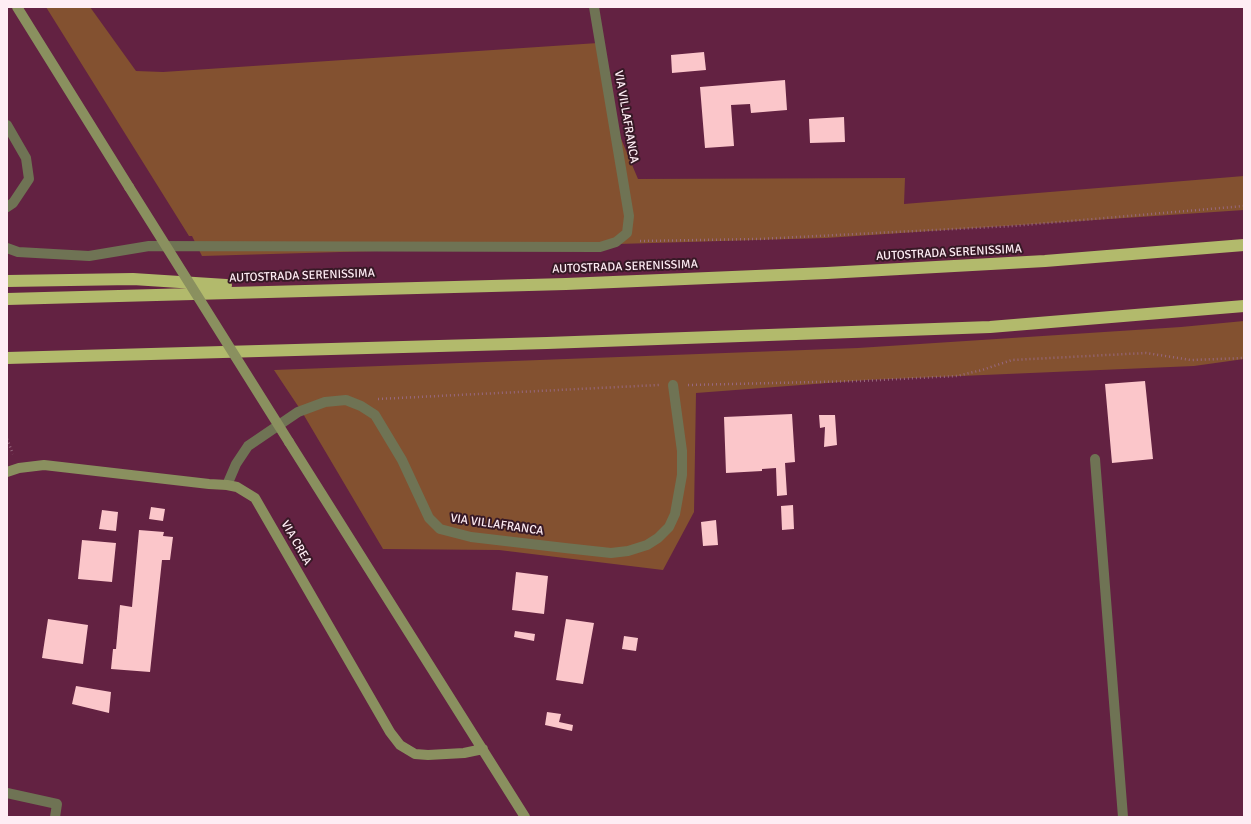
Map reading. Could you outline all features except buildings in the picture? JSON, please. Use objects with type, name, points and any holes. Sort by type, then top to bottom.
[{"type":"highway","name":"AUTOSTRADA SERENISSIMA","points":[[7,299],[566,284],[827,274],[1045,261],[1244,245]]},
{"type":"highway","points":[[7,281],[133,280],[303,290]]},
{"type":"highway","points":[[7,358],[546,343],[990,326],[1244,306]]},
{"type":"main road","points":[[17,7],[525,817]]},
{"type":"main road","name":"VIA CREA","points":[[7,472],[19,468],[44,465],[194,483],[227,484],[237,487],[255,498],[390,732],[400,744],[415,754],[428,755],[464,753],[483,749]]},
{"type":"street","name":"VIA VILLAFRANCA","points":[[594,7],[624,180],[629,216],[627,233]]},
{"type":"street","points":[[7,125],[26,158],[28,179],[13,203],[7,208]]},
{"type":"street","points":[[7,248],[18,252],[89,256],[150,246],[600,247],[616,242],[627,233]]},
{"type":"street","name":"VIA VILLAFRANCA","points":[[227,484],[236,464],[248,446],[298,412],[335,400],[346,400],[361,406],[375,415],[386,432],[429,518],[440,529],[471,537],[611,553],[628,551],[647,545],[658,538],[669,527],[675,514],[682,475],[682,451],[673,385]]},
{"type":"street","points":[[1095,459],[1123,817]]},
{"type":"street","points":[[7,793],[57,804],[55,817]]},
{"type":"path","points":[[627,233],[636,241],[759,239],[1013,226],[1244,206]]},
{"type":"path","points":[[361,406],[379,398],[673,385],[860,381],[957,376],[982,370],[1012,360],[1146,353],[1191,360],[1244,358]]},
{"type":"shaded area","points":[[46,7],[90,7],[136,71],[163,72],[598,43],[606,103],[638,179],[905,178],[904,204],[1244,176],[1244,210],[826,238],[202,256],[192,236],[189,236]]},
{"type":"shaded area","points":[[1244,321],[1244,359],[1194,366],[867,380],[696,393],[694,512],[663,570],[499,550],[383,549],[302,412],[274,370],[858,348],[1181,327]]}]
